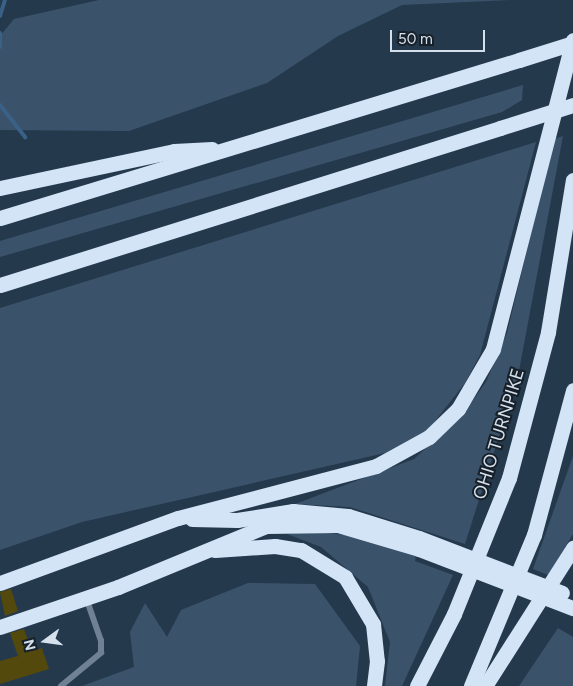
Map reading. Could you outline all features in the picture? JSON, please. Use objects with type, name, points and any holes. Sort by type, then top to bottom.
[{"type":"highway","points":[[0,218],[239,147],[573,42]]},
{"type":"highway","points":[[0,583],[178,518],[376,466],[429,437],[458,409],[493,349],[573,42]]},
{"type":"highway","points":[[0,285],[573,105]]},
{"type":"highway","points":[[0,188],[174,151],[239,147]]},
{"type":"highway","name":"OHIO TURNPIKE","points":[[417,686],[454,614],[509,478],[548,332],[573,180]]},
{"type":"highway","points":[[471,686],[534,535],[573,390]]},
{"type":"highway","points":[[178,518],[237,520],[293,511],[348,516],[573,608]]},
{"type":"highway","points":[[0,627],[86,598],[245,533],[290,523],[338,525],[419,544],[573,597]]},
{"type":"highway","points":[[196,553],[275,546],[301,550],[331,567],[356,592],[373,624],[378,660],[374,686]]},
{"type":"highway","points":[[485,686],[573,548]]},
{"type":"lane","points":[[61,686],[101,653],[101,641],[86,598]]},
{"type":"shaded area","points":[[99,0],[511,0],[402,5],[338,36],[267,83],[129,131],[0,130],[0,36],[14,19]]},
{"type":"shaded area","points":[[523,85],[522,100],[502,112],[0,257],[0,241]]},
{"type":"shaded area","points":[[563,136],[518,376],[465,544],[350,507],[295,504],[414,459],[463,414],[486,382],[507,333],[554,139]]},
{"type":"shaded area","points":[[536,142],[480,355],[465,383],[428,430],[385,453],[82,522],[0,550],[0,308]]},
{"type":"shaded area","points":[[573,456],[573,534],[548,575],[533,569]]},
{"type":"shaded area","points":[[309,531],[354,536],[416,556],[415,561],[453,575],[402,686],[385,686],[390,642],[368,587],[321,547],[287,534]]},
{"type":"shaded area","points":[[248,583],[315,584],[360,646],[356,686],[82,686],[134,667],[130,632],[145,603],[167,637],[181,610]]},
{"type":"shaded area","points":[[558,628],[573,637],[573,686],[519,686]]},
{"type":"building","points":[[11,589],[18,611],[5,616],[0,592]]},
{"type":"building","points":[[24,629],[32,651],[42,648],[49,669],[0,684],[0,661],[18,656],[10,633]]},
{"type":"waterway","points":[[0,16],[5,0]]},
{"type":"waterway","points":[[0,33],[0,47]]},
{"type":"waterway","points":[[0,105],[25,137]]}]
